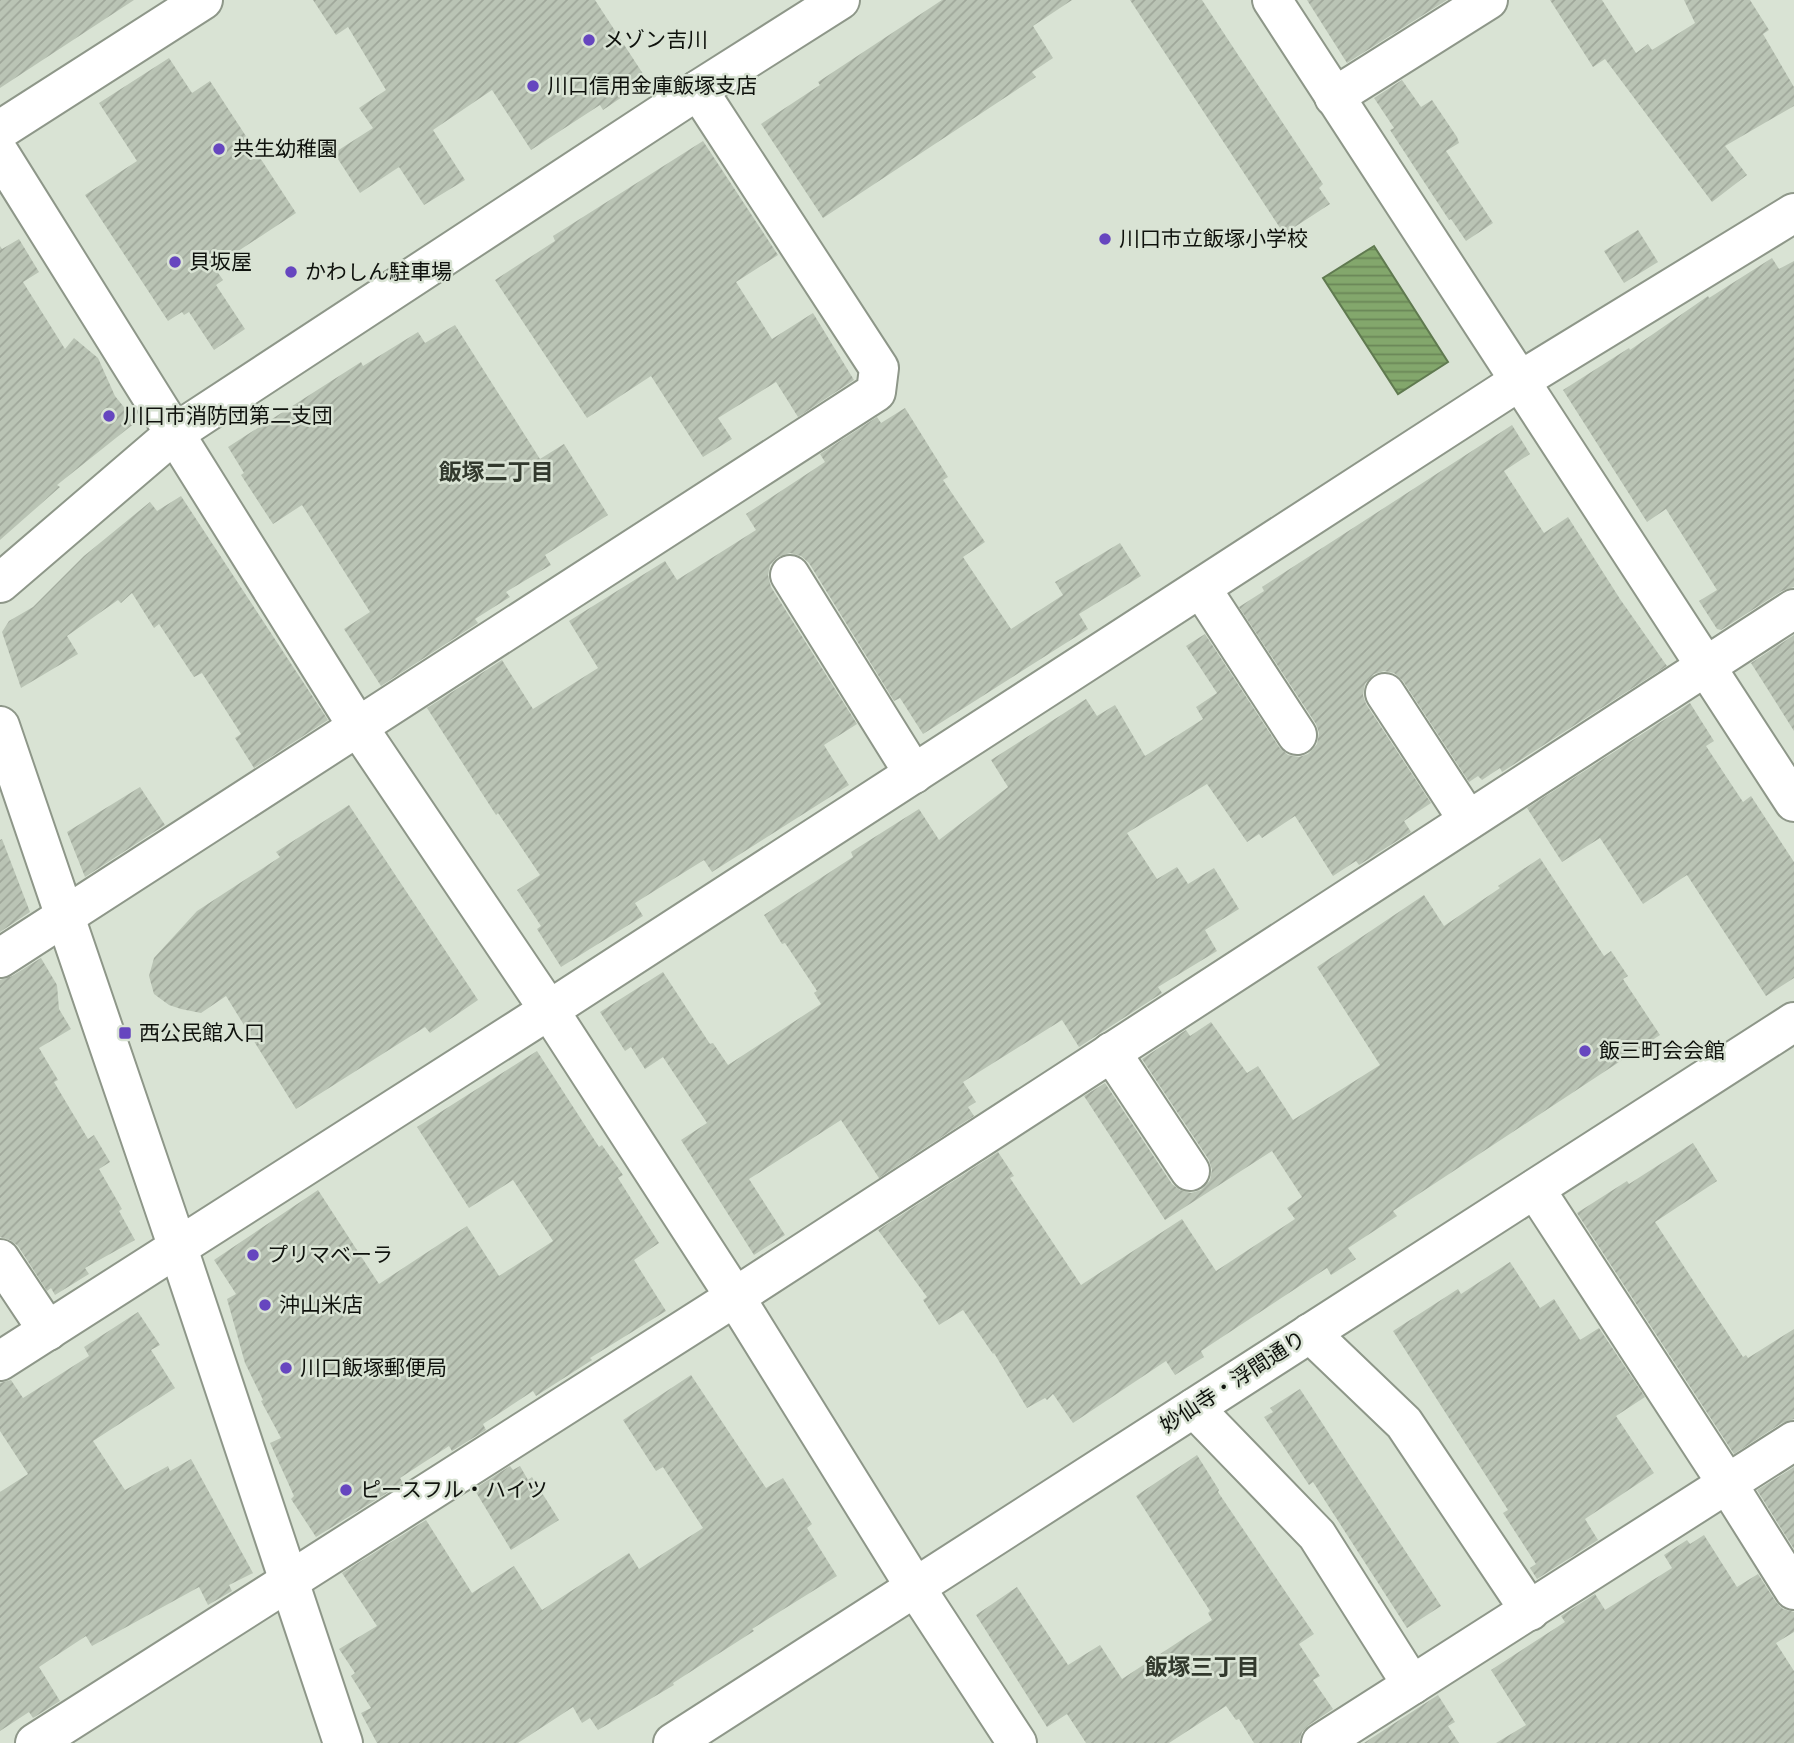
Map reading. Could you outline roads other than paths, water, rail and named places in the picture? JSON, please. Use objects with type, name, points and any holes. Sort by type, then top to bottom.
[{"type":"street","points":[[0,130],[203,0]]},
{"type":"street","points":[[0,583],[175,433],[840,0]]},
{"type":"street","points":[[1272,0],[1794,802]]},
{"type":"street","points":[[1334,97],[1488,0]]},
{"type":"street","points":[[0,958],[876,392],[879,368],[698,90]]},
{"type":"street","points":[[0,154],[358,727],[549,1010],[735,1297],[915,1587],[1017,1743]]},
{"type":"street","points":[[0,1361],[549,1010],[1521,380],[1794,213]]},
{"type":"street","points":[[790,575],[914,774]]},
{"type":"street","points":[[1201,588],[1297,735]]},
{"type":"street","points":[[35,1743],[735,1297],[1794,609]]},
{"type":"street","points":[[1385,693],[1468,820]]},
{"type":"street","points":[[0,726],[343,1743]]},
{"type":"street","name":"妙仙寺・浮間通り","points":[[673,1743],[1794,1023]]},
{"type":"street","points":[[1111,1052],[1190,1171]]},
{"type":"street","points":[[1535,1189],[1794,1590]]},
{"type":"street","points":[[0,1259],[48,1331]]},
{"type":"street","points":[[1310,1334],[1404,1423],[1530,1611]]},
{"type":"street","points":[[1194,1408],[1317,1535],[1412,1685]]},
{"type":"street","points":[[1321,1743],[1794,1441]]},
{"type":"place","name":"メゾン吉川","points":[[589,40]]},
{"type":"place","name":"川口信用金庫飯塚支店","points":[[533,86]]},
{"type":"place","name":"共生幼稚園","points":[[219,149]]},
{"type":"place","name":"川口市立飯塚小学校","points":[[1105,239]]},
{"type":"place","name":"貝坂屋","points":[[175,262]]},
{"type":"place","name":"かわしん駐車場","points":[[291,272]]},
{"type":"place","name":"川口市消防団第二支団","points":[[109,416]]},
{"type":"place","name":"西公民館入口","points":[[125,1033]]},
{"type":"place","name":"飯三町会会館","points":[[1585,1051]]},
{"type":"place","name":"プリマベーラ","points":[[253,1255]]},
{"type":"place","name":"沖山米店","points":[[265,1305]]},
{"type":"place","name":"川口飯塚郵便局","points":[[286,1368]]},
{"type":"place","name":"ピースフル・ハイツ","points":[[346,1490]]},
{"type":"district","name":"飯塚二丁目","points":[[496,472]]},
{"type":"district","name":"飯塚三丁目","points":[[1202,1667]]}]
